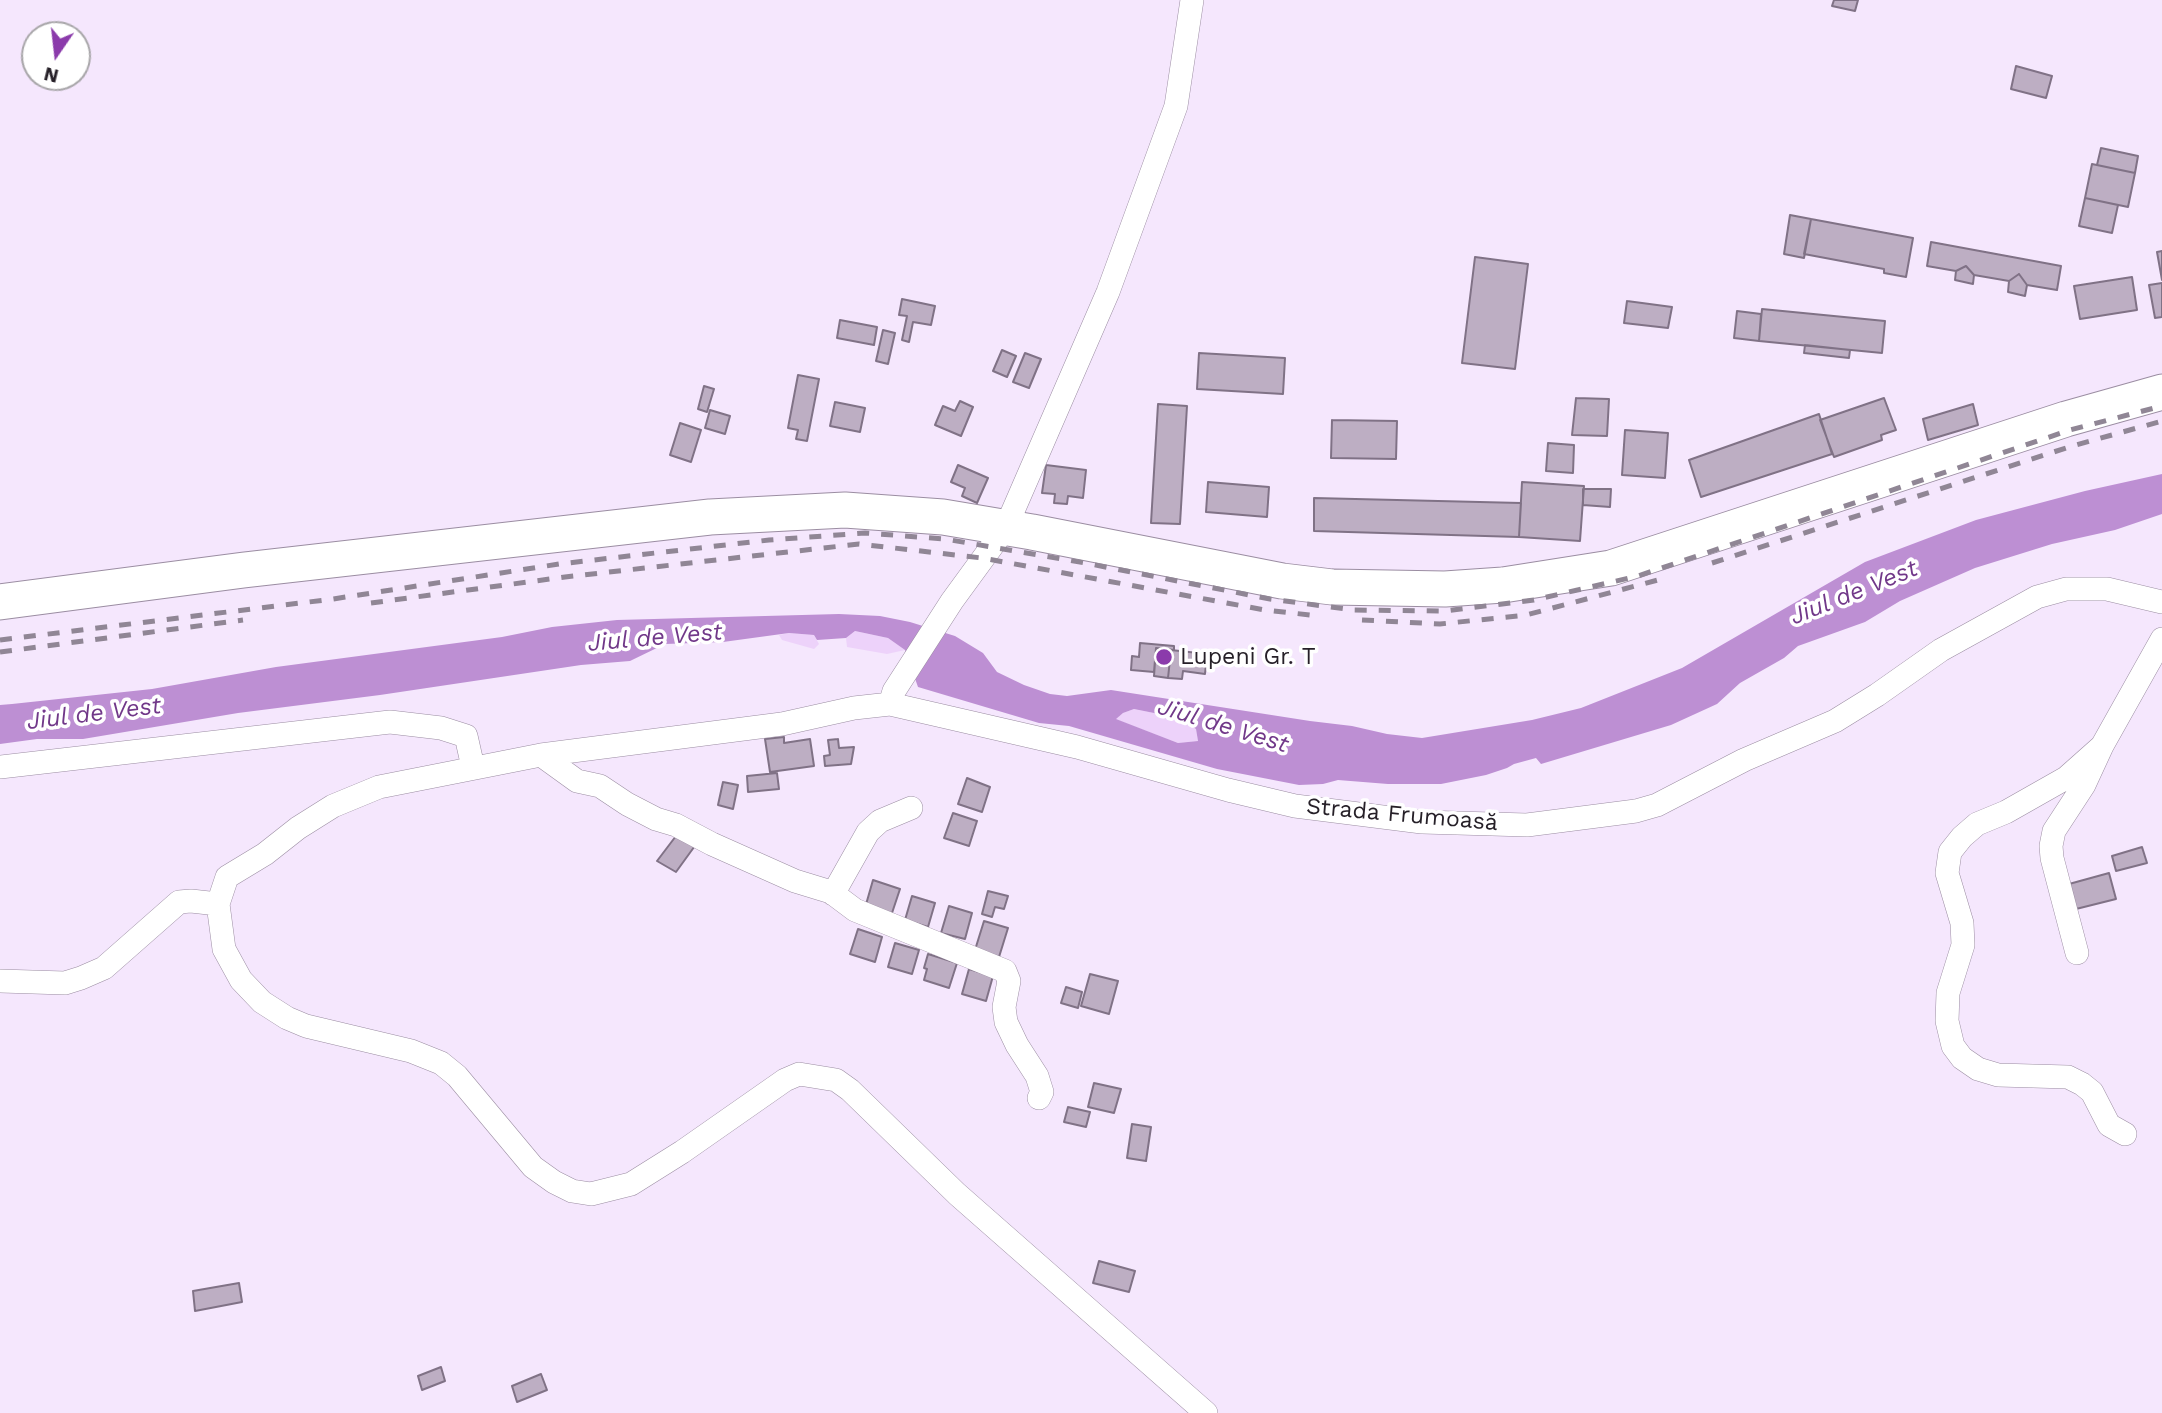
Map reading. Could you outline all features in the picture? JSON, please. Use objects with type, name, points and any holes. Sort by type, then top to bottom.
[{"type":"main road","points":[[0,603],[244,570],[710,517],[845,510],[930,516],[1006,527],[1282,580],[1332,587],[1445,589],[1503,585],[1611,568],[2066,419],[2162,393]]},
{"type":"street","points":[[892,698],[952,601],[1006,527],[1108,292],[1176,106],[1192,0]]},
{"type":"street","name":"Strada Frumoasă","points":[[218,904],[227,877],[332,806],[379,787],[541,755],[782,724],[892,698],[1228,790],[1296,806],[1422,822],[1527,825],[1625,813],[1657,805],[1744,760],[1835,721],[1941,650],[2037,597],[2066,589],[2106,589],[2162,602]]},
{"type":"street","points":[[2077,953],[2052,858],[2054,831],[2084,785],[2102,746],[2162,639]]},
{"type":"street","points":[[0,767],[390,722],[441,728],[466,736],[473,767]]},
{"type":"street","points":[[2102,746],[2066,778],[2006,812],[1977,824],[1950,852],[1947,873],[1962,923],[1963,945],[1948,993],[1947,1021],[1953,1046],[1962,1058],[1978,1069],[1998,1075],[2067,1077],[2092,1092],[2109,1125],[2125,1134]]},
{"type":"street","points":[[541,755],[577,780],[600,786],[656,819],[676,825],[795,881],[833,894],[855,910],[1004,971],[1009,981],[1004,1007],[1006,1022],[1037,1076],[1042,1092],[1039,1098]]},
{"type":"street","points":[[833,894],[869,832],[880,821],[911,808]]},
{"type":"street","points":[[0,981],[65,983],[81,978],[104,968],[179,902],[218,904],[224,949],[241,980],[262,1002],[306,1026],[411,1051],[441,1063],[457,1076],[533,1167],[572,1191],[591,1194],[631,1184],[785,1080],[799,1074],[836,1080],[850,1090],[957,1194],[1206,1413]]},
{"type":"shaded area","points":[[855,631],[888,638],[905,650],[887,654],[847,647],[846,638]]},
{"type":"shaded area","points":[[779,635],[814,635],[819,644],[814,649],[782,640]]},
{"type":"shaded area","points":[[1134,709],[1180,718],[1196,729],[1198,741],[1178,743],[1115,719]]},
{"type":"water","name":"Jiul de Vest","points":[[2162,474],[2162,514],[2115,530],[2052,544],[1975,568],[1900,601],[1865,622],[1798,646],[1784,658],[1740,683],[1717,704],[1671,725],[1541,764],[1536,758],[1486,775],[1441,784],[1338,780],[1299,785],[1217,769],[1069,726],[1039,723],[918,687],[905,650],[888,638],[855,631],[846,638],[817,640],[814,635],[789,633],[723,642],[665,644],[630,661],[581,665],[238,713],[83,739],[37,739],[0,744],[0,705],[152,689],[276,667],[502,637],[552,627],[617,620],[839,614],[880,616],[955,636],[983,653],[997,672],[1050,694],[1067,696],[1111,690],[1422,738],[1532,720],[1581,708],[1682,668],[1865,562],[1976,520]],"holes":[[[1134,709],[1179,718],[1196,729],[1198,741],[1178,743],[1116,719]]]},
{"type":"building","points":[[1834,0],[1858,0],[1855,11],[1832,6]]},
{"type":"building","points":[[2016,66],[2052,76],[2046,98],[2011,89]]},
{"type":"building","points":[[2101,148],[2138,156],[2135,173],[2097,165]]},
{"type":"building","points":[[2092,164],[2135,173],[2128,207],[2085,198]]},
{"type":"building","points":[[2085,198],[2118,205],[2112,233],[2079,226]]},
{"type":"building","points":[[1790,215],[1811,219],[1804,258],[1784,254]]},
{"type":"building","points":[[1811,219],[1913,238],[1906,277],[1884,273],[1884,269],[1804,254]]},
{"type":"building","points":[[1931,242],[2061,266],[2057,290],[2027,285],[2019,274],[2009,281],[1974,275],[1966,266],[1956,271],[1927,266]]},
{"type":"building","points":[[2162,251],[2162,280],[2157,252]]},
{"type":"building","points":[[1475,257],[1528,264],[1515,369],[1462,363]]},
{"type":"building","points":[[1966,266],[1974,275],[1973,284],[1955,280],[1956,271]]},
{"type":"building","points":[[2019,274],[2027,285],[2025,296],[2008,292],[2009,281]]},
{"type":"building","points":[[2132,277],[2137,310],[2080,319],[2074,286]]},
{"type":"building","points":[[2162,283],[2162,317],[2155,318],[2149,285]]},
{"type":"building","points":[[902,299],[935,306],[931,325],[913,322],[909,342],[902,340],[907,316],[899,315]]},
{"type":"building","points":[[1627,301],[1672,307],[1668,328],[1624,323]]},
{"type":"building","points":[[1762,309],[1885,321],[1882,353],[1759,341]]},
{"type":"building","points":[[1737,311],[1761,314],[1759,341],[1734,338]]},
{"type":"building","points":[[840,320],[877,327],[874,345],[837,338]]},
{"type":"building","points":[[883,330],[895,333],[888,364],[876,361]]},
{"type":"building","points":[[1805,345],[1850,350],[1849,358],[1804,353]]},
{"type":"building","points":[[1002,350],[1016,356],[1007,377],[993,371]]},
{"type":"building","points":[[1025,353],[1041,359],[1029,388],[1013,382]]},
{"type":"building","points":[[1199,353],[1285,358],[1283,394],[1197,389]]},
{"type":"building","points":[[798,375],[819,379],[807,441],[796,439],[798,430],[788,428]]},
{"type":"building","points":[[704,386],[714,389],[707,412],[698,409]]},
{"type":"building","points":[[1576,398],[1609,399],[1607,436],[1572,435]]},
{"type":"building","points":[[1884,398],[1896,430],[1881,435],[1882,440],[1834,457],[1820,420]]},
{"type":"building","points":[[960,401],[973,407],[961,436],[935,425],[943,406],[955,411]]},
{"type":"building","points":[[835,402],[865,408],[860,432],[830,426]]},
{"type":"building","points":[[1158,404],[1187,406],[1180,524],[1151,523]]},
{"type":"building","points":[[1973,404],[1978,425],[1928,440],[1923,419]]},
{"type":"building","points":[[710,410],[730,416],[725,434],[705,428]]},
{"type":"building","points":[[1819,414],[1832,454],[1701,497],[1689,460]]},
{"type":"building","points":[[1332,420],[1397,421],[1396,459],[1331,458]]},
{"type":"building","points":[[680,423],[701,430],[691,462],[670,455]]},
{"type":"building","points":[[1625,430],[1668,433],[1665,478],[1622,475]]},
{"type":"building","points":[[1548,443],[1574,445],[1573,473],[1546,471]]},
{"type":"building","points":[[958,465],[988,478],[977,503],[962,496],[965,488],[951,482]]},
{"type":"building","points":[[1046,465],[1086,470],[1083,498],[1068,496],[1067,504],[1054,503],[1055,494],[1042,493]]},
{"type":"building","points":[[1208,482],[1269,487],[1267,517],[1206,512]]},
{"type":"building","points":[[1522,482],[1584,486],[1580,541],[1519,537]]},
{"type":"building","points":[[1583,489],[1611,489],[1610,507],[1583,505]]},
{"type":"building","points":[[1314,498],[1521,503],[1519,537],[1314,531]]},
{"type":"building","points":[[1140,643],[1174,646],[1174,650],[1156,648],[1154,672],[1131,670],[1132,656],[1139,657]]},
{"type":"building","points":[[1156,648],[1171,650],[1168,678],[1154,676]]},
{"type":"building","points":[[1171,650],[1207,654],[1205,674],[1183,671],[1182,679],[1168,678]]},
{"type":"building","points":[[784,737],[784,743],[810,739],[814,766],[770,772],[765,739]]},
{"type":"building","points":[[838,739],[839,748],[854,747],[851,764],[825,766],[824,756],[830,755],[828,740]]},
{"type":"building","points":[[777,773],[779,789],[748,792],[747,776]]},
{"type":"building","points":[[967,778],[990,787],[982,812],[958,804]]},
{"type":"building","points":[[723,782],[738,785],[733,809],[718,805]]},
{"type":"building","points":[[953,813],[977,821],[969,846],[944,838]]},
{"type":"building","points":[[679,832],[697,843],[676,872],[657,861]]},
{"type":"building","points":[[2142,847],[2147,863],[2116,871],[2112,856]]},
{"type":"building","points":[[2109,873],[2116,899],[2076,909],[2069,884]]},
{"type":"building","points":[[873,880],[900,889],[891,916],[865,908]]},
{"type":"building","points":[[988,891],[1008,896],[1004,909],[995,907],[992,917],[982,914]]},
{"type":"building","points":[[912,896],[935,903],[928,927],[905,920]]},
{"type":"building","points":[[949,906],[972,913],[965,939],[941,933]]},
{"type":"building","points":[[984,921],[1008,928],[999,957],[975,950]]},
{"type":"building","points":[[858,929],[882,937],[875,962],[850,954]]},
{"type":"building","points":[[895,943],[919,950],[912,974],[888,967]]},
{"type":"building","points":[[928,954],[957,963],[949,988],[924,980]]},
{"type":"building","points":[[969,969],[993,976],[986,1001],[962,994]]},
{"type":"building","points":[[1090,974],[1118,981],[1109,1014],[1081,1006]]},
{"type":"building","points":[[1066,987],[1082,992],[1078,1008],[1061,1003]]},
{"type":"building","points":[[1094,1083],[1121,1089],[1114,1113],[1088,1107]]},
{"type":"building","points":[[1068,1107],[1090,1112],[1086,1127],[1064,1122]]},
{"type":"building","points":[[1132,1124],[1151,1127],[1146,1161],[1127,1158]]},
{"type":"building","points":[[1099,1261],[1135,1271],[1129,1292],[1093,1283]]},
{"type":"building","points":[[239,1283],[242,1302],[195,1311],[193,1291]]},
{"type":"building","points":[[441,1367],[445,1381],[422,1390],[418,1376]]},
{"type":"building","points":[[541,1374],[547,1390],[517,1402],[512,1386]]},
{"type":"railway","points":[[0,640],[333,599],[559,564],[769,540],[865,533],[945,539],[1270,599],[1354,610],[1445,611],[1534,600],[1638,576],[2070,430],[2162,406]]},
{"type":"railway","points":[[1712,563],[2069,447],[2162,421]]},
{"type":"railway","points":[[371,603],[565,577],[859,544],[982,558],[1265,610],[1310,615]]},
{"type":"railway","points":[[1362,620],[1440,624],[1526,615],[1658,580]]},
{"type":"railway","points":[[0,652],[243,620]]},
{"type":"place","name":"Lupeni Gr. T","points":[[1164,657]]}]
